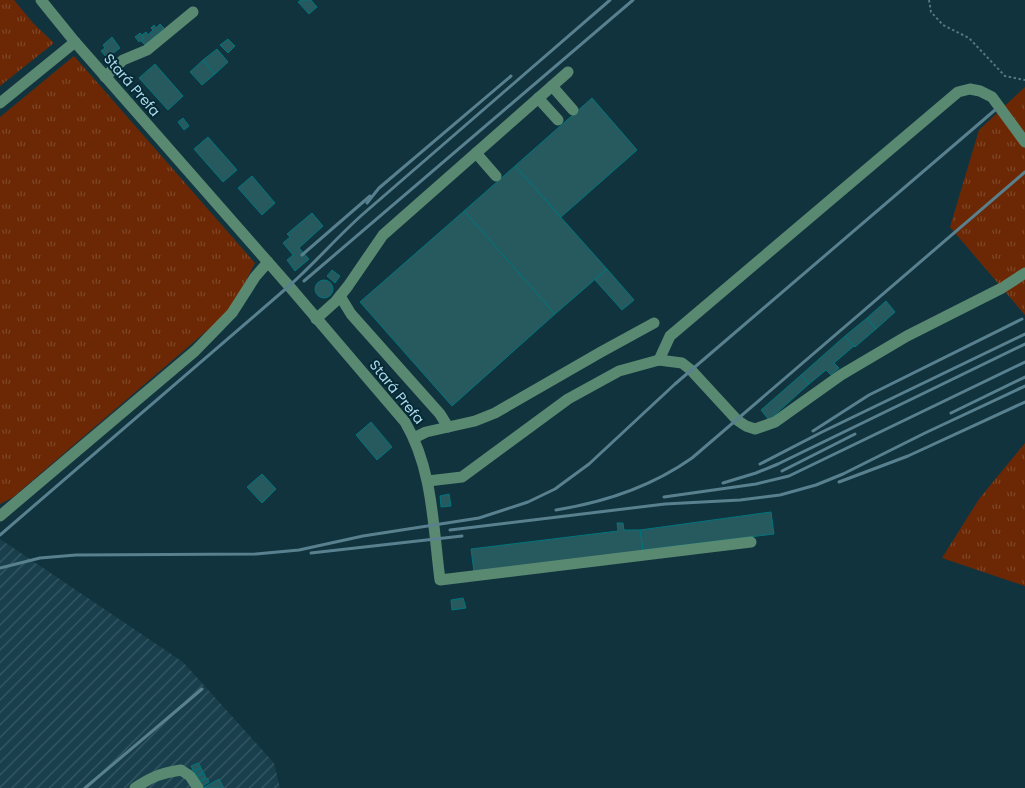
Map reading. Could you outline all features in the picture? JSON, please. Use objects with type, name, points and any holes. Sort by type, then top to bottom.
[{"type":"street","name":"Stará Prefa","points":[[40,0],[405,422],[422,456],[428,481],[440,580],[751,542]]},
{"type":"street","points":[[106,77],[123,60],[147,50],[193,12]]},
{"type":"street","points":[[0,103],[75,42]]},
{"type":"street","points":[[316,319],[340,296],[383,235],[568,72]]},
{"type":"street","points":[[552,86],[573,110]]},
{"type":"street","points":[[659,360],[670,336],[958,92],[970,89],[980,91],[992,97],[1025,142]]},
{"type":"street","points":[[538,98],[558,120]]},
{"type":"street","points":[[476,153],[496,176]]},
{"type":"street","points":[[0,516],[195,351],[232,313],[268,262]]},
{"type":"street","points":[[428,481],[462,477],[568,399],[619,372],[659,360],[682,363],[691,370],[738,420],[746,426],[755,429],[775,422],[857,365],[907,336],[1002,288],[1025,273]]},
{"type":"street","points":[[340,296],[351,314],[440,414],[448,427]]},
{"type":"street","points":[[331,306],[351,314]]},
{"type":"street","points":[[414,438],[426,432],[475,421],[495,413],[654,323]]},
{"type":"street","points":[[135,788],[163,772],[181,770],[190,776],[198,788]]},
{"type":"path","points":[[929,0],[932,12],[943,25],[968,38],[1005,76],[1025,80]]},
{"type":"shaded area","points":[[0,539],[183,662],[274,763],[280,788],[0,788]]},
{"type":"green space","points":[[0,0],[14,0],[33,23],[54,43],[0,86]]},
{"type":"green space","points":[[74,56],[255,263],[231,310],[12,498],[0,504],[0,117]]},
{"type":"green space","points":[[1025,87],[1025,315],[950,227],[979,130]]},
{"type":"green space","points":[[1025,443],[1025,586],[942,558],[979,499]]},
{"type":"building","points":[[301,0],[311,0],[317,7],[309,14],[298,2]]},
{"type":"building","points":[[160,24],[164,28],[145,45],[141,41],[144,38],[142,35],[146,32],[148,35],[153,30],[151,28],[154,25],[156,28]]},
{"type":"building","points":[[140,33],[144,38],[139,42],[135,37]]},
{"type":"building","points":[[112,37],[120,48],[107,58],[101,51],[105,48],[103,45]]},
{"type":"building","points":[[228,39],[235,46],[228,53],[220,45]]},
{"type":"building","points":[[217,49],[228,62],[215,74],[203,60]]},
{"type":"building","points":[[203,60],[215,74],[202,85],[190,72]]},
{"type":"building","points":[[155,64],[183,96],[168,110],[139,78]]},
{"type":"building","points":[[592,98],[637,150],[561,217],[515,166]]},
{"type":"building","points":[[183,118],[189,126],[184,130],[178,122]]},
{"type":"building","points":[[208,137],[237,170],[223,182],[194,149]]},
{"type":"building","points":[[515,166],[607,269],[555,314],[464,211]]},
{"type":"building","points":[[252,176],[275,203],[262,215],[238,188]]},
{"type":"building","points":[[464,211],[555,314],[452,406],[360,302]]},
{"type":"building","points":[[312,213],[323,226],[299,248],[309,259],[295,271],[287,260],[293,255],[283,243],[290,237],[287,234]]},
{"type":"building","points":[[607,269],[634,300],[622,310],[595,280]]},
{"type":"building","points":[[332,270],[340,276],[335,283],[327,276]]},
{"type":"building","points":[[324,280],[330,283],[333,289],[330,295],[324,298],[318,295],[315,289],[318,283]]},
{"type":"building","points":[[886,301],[895,312],[876,329],[867,318]]},
{"type":"building","points":[[867,318],[876,329],[855,347],[845,336]]},
{"type":"building","points":[[845,336],[854,346],[834,363],[839,368],[831,375],[826,370],[809,384],[801,375]]},
{"type":"building","points":[[801,375],[809,384],[769,420],[761,410]]},
{"type":"building","points":[[371,422],[392,447],[377,460],[356,435]]},
{"type":"building","points":[[262,474],[276,489],[262,503],[247,487]]},
{"type":"building","points":[[449,494],[451,506],[441,507],[440,496]]},
{"type":"building","points":[[771,512],[774,534],[643,550],[640,530]]},
{"type":"building","points":[[617,523],[623,523],[624,530],[640,530],[643,551],[474,572],[471,549],[618,531]]},
{"type":"building","points":[[463,598],[466,608],[452,610],[451,600]]},
{"type":"building","points":[[198,763],[201,767],[194,771],[191,766]]},
{"type":"building","points":[[201,768],[203,772],[197,776],[194,772]]},
{"type":"building","points":[[204,773],[206,778],[200,781],[197,777]]},
{"type":"building","points":[[207,778],[209,782],[202,786],[200,782]]},
{"type":"building","points":[[219,779],[224,788],[203,788]]},
{"type":"railway","points":[[0,535],[289,286],[363,214],[610,0]]},
{"type":"railway","points":[[304,281],[633,0]]},
{"type":"railway","points":[[367,203],[379,188],[511,76]]},
{"type":"railway","points":[[0,568],[40,558],[76,555],[256,554],[299,550],[363,536],[479,518],[528,502],[555,489],[589,464],[675,384],[995,110]]},
{"type":"railway","points":[[556,510],[593,503],[627,492],[660,477],[692,458],[1025,172]]},
{"type":"railway","points":[[302,255],[370,196]]},
{"type":"railway","points":[[813,431],[869,395],[1022,319]]},
{"type":"railway","points":[[760,464],[1025,334]]},
{"type":"railway","points":[[723,483],[778,464],[1025,344]]},
{"type":"railway","points":[[664,497],[756,484],[789,476],[1025,362]]},
{"type":"railway","points":[[951,413],[1025,377]]},
{"type":"railway","points":[[450,530],[665,504],[740,500],[780,495],[816,485],[843,474],[1025,386]]},
{"type":"railway","points":[[839,482],[908,456],[1025,402]]},
{"type":"railway","points":[[782,471],[855,434]]},
{"type":"railway","points":[[311,553],[462,536]]},
{"type":"railway","points":[[85,788],[202,689]]}]
